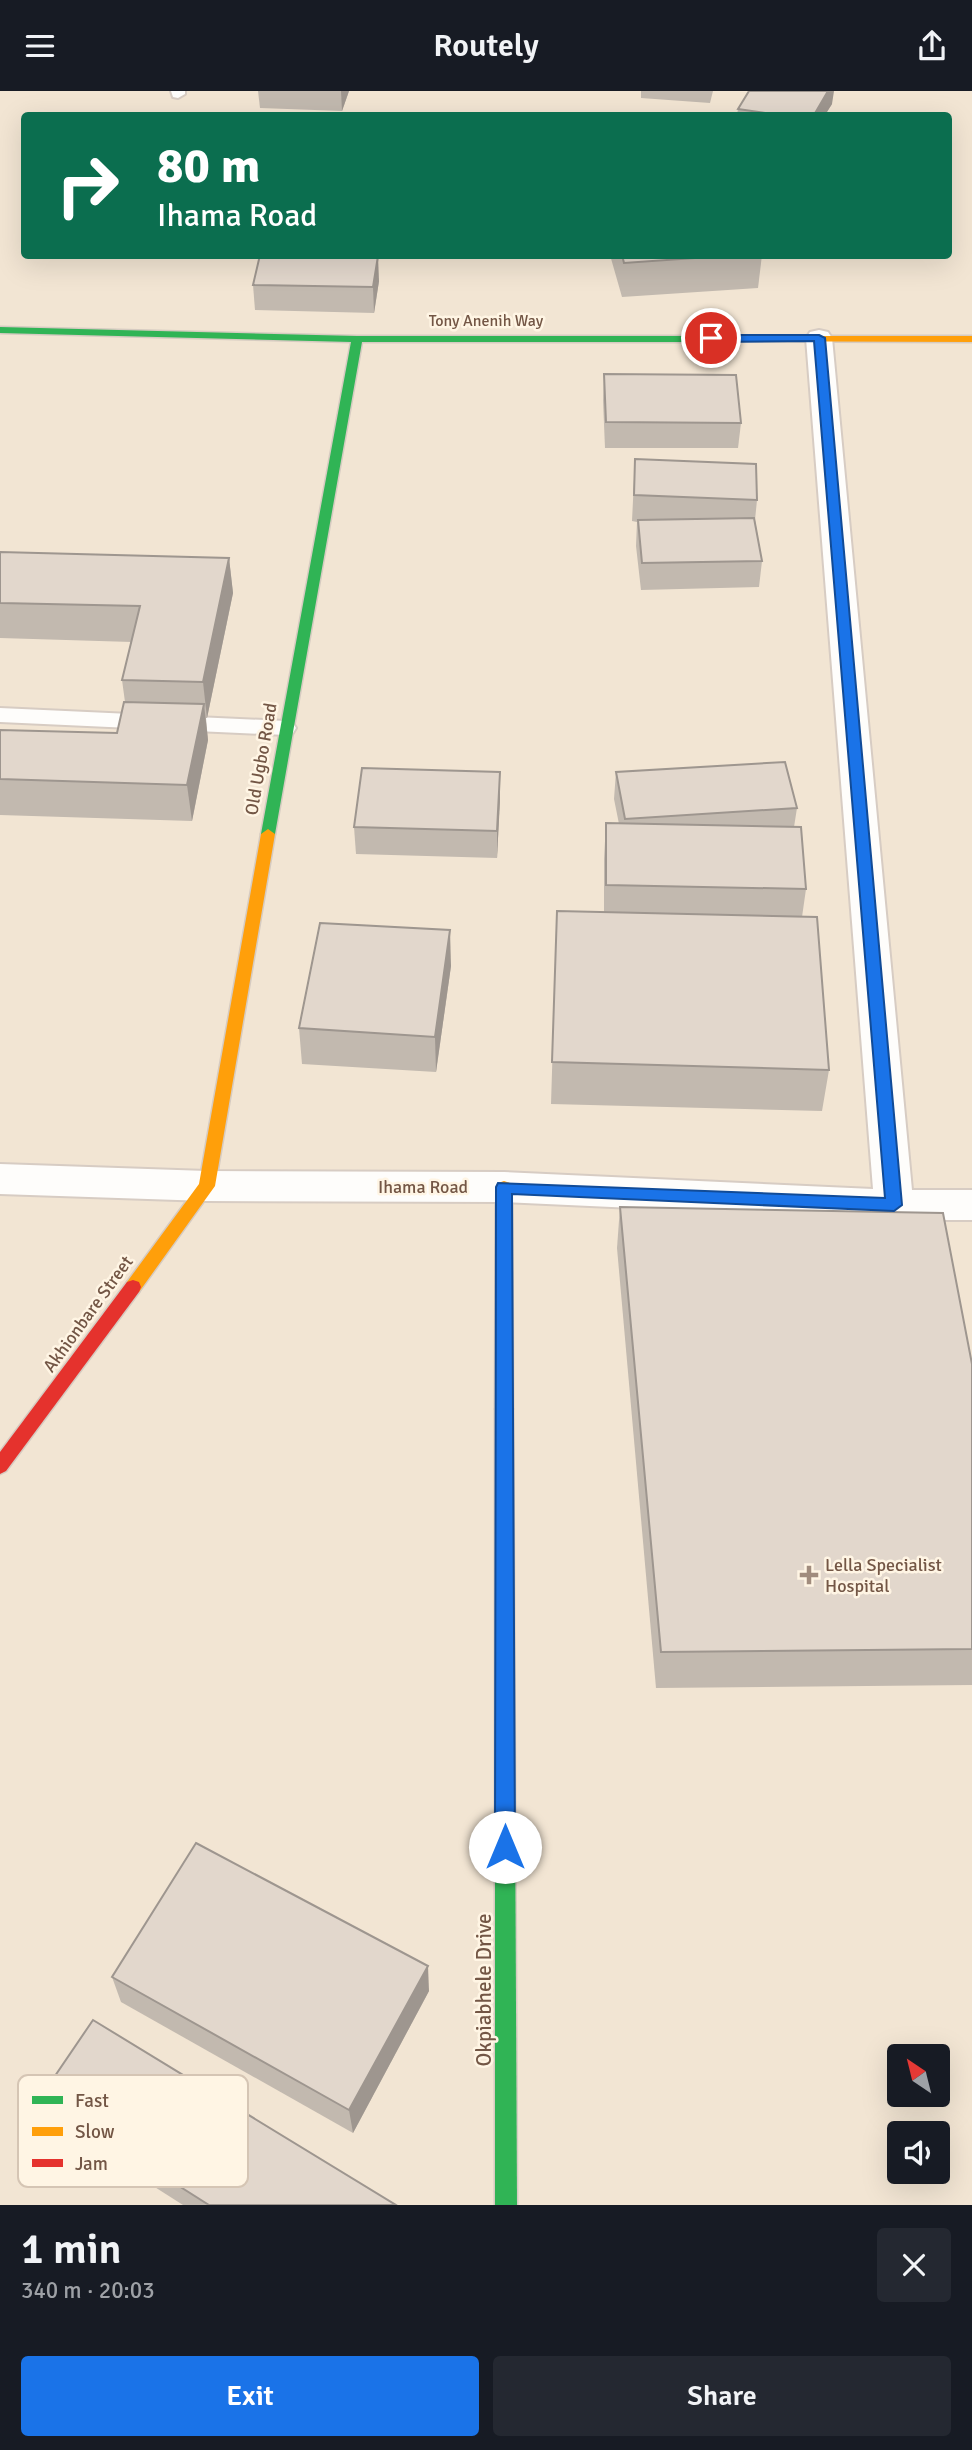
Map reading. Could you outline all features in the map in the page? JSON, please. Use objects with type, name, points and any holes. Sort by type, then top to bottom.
[{"type":"street","name":"Tony Anenih Way","points":[[0,330],[357,339],[972,339]]},
{"type":"street","points":[[819,338],[894,1205]]},
{"type":"street","name":"Old Ugbo Road","points":[[207,1186],[357,339]]},
{"type":"street","name":"Ihama Road","points":[[0,1179],[207,1186],[504,1187],[894,1205],[972,1205]]},
{"type":"street","name":"Akhionbare Street","points":[[0,1466],[207,1186]]},
{"type":"street","name":"Okpiabhele Drive","points":[[504,1187],[506,2205]]},
{"type":"lane","points":[[0,715],[286,728]]},
{"type":"shaded area","points":[[0,91],[972,91],[972,2205],[0,2205]]},
{"type":"building","points":[[749,91],[828,91],[816,112],[758,112],[738,109]]},
{"type":"building","points":[[259,259],[378,259],[373,287],[253,285]]},
{"type":"building","points":[[623,259],[681,259],[624,263]]},
{"type":"building","points":[[604,374],[736,375],[741,423],[606,422]]},
{"type":"building","points":[[635,459],[756,464],[757,500],[634,495]]},
{"type":"building","points":[[754,518],[762,561],[642,563],[638,520]]},
{"type":"building","points":[[0,552],[229,558],[203,682],[122,680],[140,606],[0,603]]},
{"type":"building","points":[[124,702],[204,704],[187,785],[0,779],[0,730],[117,733]]},
{"type":"building","points":[[785,762],[797,808],[625,819],[616,772]]},
{"type":"building","points":[[362,768],[500,772],[497,831],[354,827]]},
{"type":"building","points":[[606,823],[801,827],[806,889],[606,885]]},
{"type":"building","points":[[557,911],[817,917],[829,1070],[552,1062]]},
{"type":"building","points":[[320,923],[450,930],[435,1037],[299,1028]]},
{"type":"building","name":"Lella Specialist Hospital","points":[[620,1207],[943,1213],[972,1364],[972,1649],[661,1652]]},
{"type":"building","points":[[196,1843],[428,1966],[349,2110],[112,1977]]},
{"type":"building","points":[[93,2020],[183,2075],[56,2075]]},
{"type":"building","points":[[248,2115],[396,2205],[209,2205],[181,2187],[248,2187]]},
{"type":"traffic: fast","points":[[0,330],[357,339],[706,339]]},
{"type":"traffic: fast","points":[[268,834],[357,339]]},
{"type":"traffic: fast","points":[[504,1409],[506,2205]]},
{"type":"traffic: slow","points":[[706,339],[972,339]]},
{"type":"traffic: slow","points":[[133,1287],[207,1186],[268,834]]},
{"type":"traffic: slow","points":[[504,1187],[504,1409]]},
{"type":"traffic: jam","points":[[0,1466],[133,1287]]},
{"type":"place","name":"Lella Specialist Hospital","points":[[809,1575]]},
{"type":"route","points":[[505,1847],[504,1187],[894,1205],[819,338],[711,338]]}]
